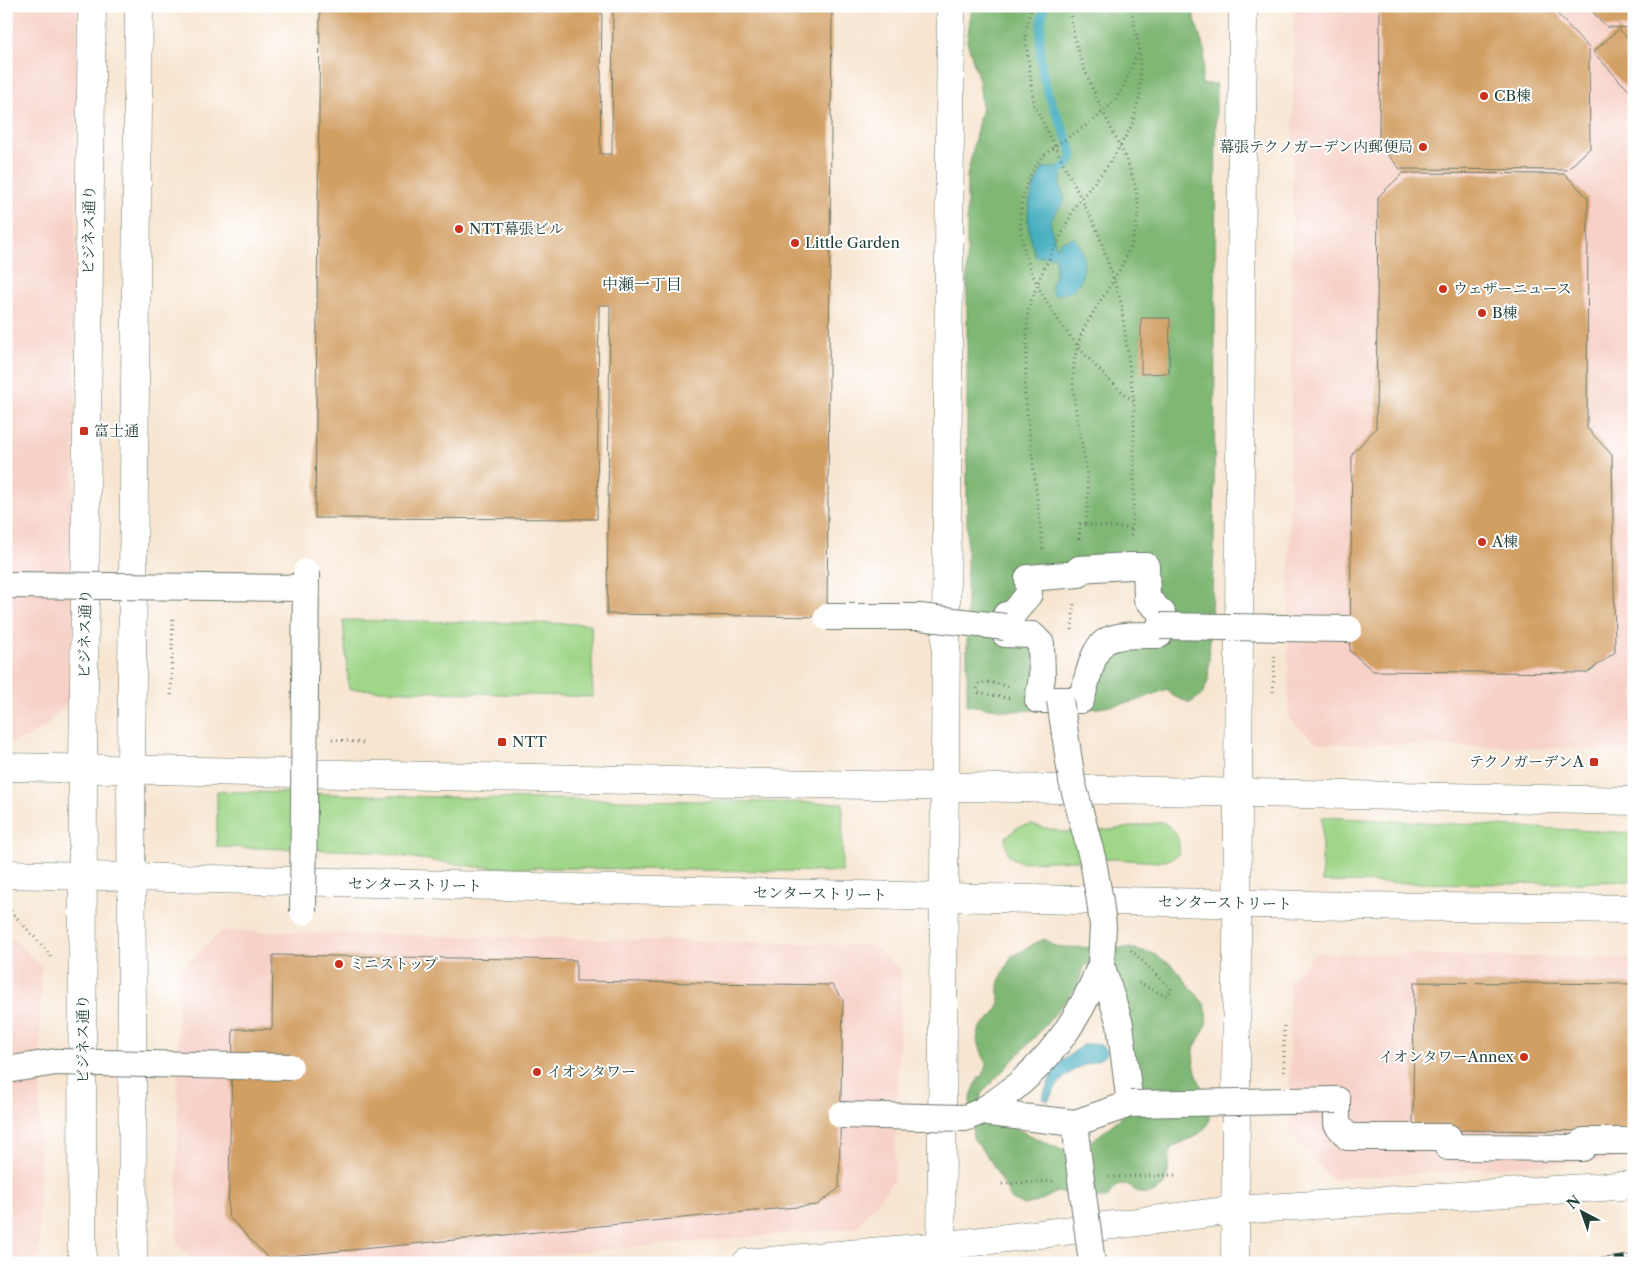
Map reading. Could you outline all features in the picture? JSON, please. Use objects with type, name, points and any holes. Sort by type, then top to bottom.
[{"type":"street","name":"ビジネス通り","points":[[82,1263],[83,768],[92,6]]},
{"type":"street","points":[[133,1263],[132,768],[139,6]]},
{"type":"street","points":[[941,1254],[951,6]]},
{"type":"street","points":[[1235,1263],[1243,6]]},
{"type":"street","points":[[1146,566],[1147,600],[1162,612],[1159,635],[1118,636],[1104,641],[1095,653],[1081,700],[1038,700],[1042,677],[1041,644],[1032,635],[1005,634],[1006,615],[1012,614],[1029,594],[1028,578],[1046,576],[1079,574],[1079,569],[1146,566]]},
{"type":"street","points":[[6,585],[174,586],[306,580],[303,912]]},
{"type":"street","points":[[827,617],[920,617],[1004,627]]},
{"type":"street","points":[[1160,626],[1350,628]]},
{"type":"street","points":[[841,1115],[965,1118],[980,1112],[1020,1084],[1054,1050],[1082,1009],[1101,964],[1103,926],[1093,860],[1072,781],[1060,700]]},
{"type":"street","points":[[6,767],[132,768],[1634,801]]},
{"type":"street","name":"センターストリート","points":[[6,874],[944,897],[1634,908]]},
{"type":"street","points":[[1101,964],[1120,1024],[1130,1104]]},
{"type":"street","points":[[6,1070],[56,1062],[290,1067]]},
{"type":"street","points":[[980,1112],[1075,1123],[1130,1104],[1336,1100],[1337,1124],[1348,1137],[1448,1137],[1448,1147],[1583,1148],[1584,1141],[1634,1141]]},
{"type":"street","points":[[1075,1123],[1086,1255]]},
{"type":"street","points":[[746,1263],[941,1254],[1235,1210],[1634,1185]]},
{"type":"path","points":[[1032,6],[1025,33],[1034,105],[1098,232],[1121,302],[1134,402],[1134,494],[1129,566]]},
{"type":"path","points":[[1070,6],[1074,41],[1136,185],[1138,206],[1133,240],[1114,280],[1089,320],[1078,346],[1074,365],[1073,395],[1087,476],[1086,525]]},
{"type":"path","points":[[1046,576],[1025,394],[1028,309],[1038,283],[1082,197],[1120,146],[1132,125],[1140,94],[1139,46],[1131,6]]},
{"type":"path","points":[[1134,402],[1104,377],[1078,346],[1051,308],[1025,256],[1020,234],[1022,202],[1027,183],[1037,163],[1055,146],[1103,112],[1119,96],[1128,78],[1139,46]]},
{"type":"path","points":[[171,695],[174,586]]},
{"type":"path","points":[[1272,692],[1276,627]]},
{"type":"path","points":[[1067,630],[1081,630]]},
{"type":"path","points":[[1009,698],[979,693],[977,689],[979,683],[989,682],[1018,689]]},
{"type":"path","points":[[305,736],[364,743]]},
{"type":"path","points":[[1130,948],[1172,990],[1165,996],[1133,980]]},
{"type":"path","points":[[1284,1022],[1284,1100]]},
{"type":"path","points":[[1002,1184],[1053,1181],[1052,1172]]},
{"type":"path","points":[[1100,1177],[1176,1175]]},
{"type":"shaded area","points":[[6,6],[77,6],[73,679],[65,706],[45,727],[28,737],[8,744]]},
{"type":"shaded area","points":[[1294,6],[1634,6],[1634,750],[1317,743],[1288,718]]},
{"type":"shaded area","points":[[6,931],[41,966],[39,1257],[34,1263],[6,1263]]},
{"type":"shaded area","name":"イオンタワー","points":[[221,931],[873,945],[902,972],[894,1180],[856,1228],[452,1263],[197,1263],[177,1245],[178,972]]},
{"type":"shaded area","points":[[1316,953],[1634,959],[1634,1158],[1331,1179],[1290,1135],[1289,981]]},
{"type":"green space","points":[[972,6],[1191,6],[1205,53],[1201,84],[1216,84],[1214,549],[1208,681],[1202,695],[1190,703],[1173,696],[1167,689],[1137,701],[1099,708],[1012,711],[967,705],[967,177],[982,106],[979,80],[967,41]],"holes":[[[1146,566],[1159,635],[1095,653],[1080,700],[1038,700],[1032,635],[1006,615],[1028,578]]]},
{"type":"green space","points":[[343,620],[591,624],[593,697],[349,689]]},
{"type":"green space","points":[[217,791],[478,798],[843,803],[842,872],[477,867],[364,851],[217,847]]},
{"type":"green space","points":[[1322,817],[1634,833],[1634,881],[1506,884],[1322,882]]},
{"type":"green space","points":[[1162,822],[1174,831],[1179,843],[1179,854],[1171,859],[1158,862],[1115,859],[1021,862],[1009,856],[1006,846],[1006,837],[1018,827],[1030,824],[1062,832],[1110,830]]},
{"type":"green space","points":[[1045,939],[1054,946],[1130,948],[1152,953],[1173,966],[1205,1005],[1206,1024],[1194,1051],[1194,1060],[1207,1102],[1209,1120],[1205,1128],[1198,1134],[1172,1147],[1167,1178],[1161,1188],[1155,1192],[1143,1194],[1127,1184],[1114,1188],[1107,1199],[1057,1192],[1038,1202],[1024,1205],[1012,1200],[992,1163],[973,1138],[970,1099],[977,1081],[986,1070],[986,1064],[977,1039],[980,1027],[995,1014],[999,1005],[999,981],[1012,956]],"holes":[[[1115,964],[1124,1115],[1092,1141],[1077,1148],[1062,1150],[980,1112],[981,1094],[1044,1027],[1077,987],[1084,965]]]},
{"type":"water","points":[[1043,168],[1063,168],[1060,185],[1065,200],[1050,221],[1056,248],[1061,241],[1073,238],[1078,242],[1083,255],[1083,271],[1078,285],[1065,294],[1054,295],[1052,292],[1051,287],[1056,272],[1055,256],[1036,257],[1028,222],[1030,201]]},
{"type":"water","points":[[1099,1043],[1108,1052],[1105,1055],[1067,1075],[1048,1101],[1042,1098],[1055,1067],[1082,1045]]},
{"type":"building","points":[[320,6],[602,6],[600,154],[612,154],[613,6],[832,6],[827,617],[607,614],[610,305],[599,305],[597,519],[315,518]]},
{"type":"building","name":"CB棟","points":[[1380,6],[1550,6],[1589,48],[1590,148],[1567,170],[1400,169],[1379,144]]},
{"type":"building","points":[[1587,6],[1634,6],[1634,28],[1607,27]]},
{"type":"building","points":[[1619,29],[1634,45],[1634,96],[1593,52]]},
{"type":"building","points":[[1403,173],[1565,174],[1588,198],[1587,428],[1612,455],[1615,652],[1587,673],[1373,671],[1350,651],[1352,454],[1376,428],[1378,197]]},
{"type":"building","points":[[1141,318],[1170,318],[1169,373],[1141,374]]},
{"type":"building","name":"イオンタワー","points":[[273,955],[576,960],[576,981],[832,985],[843,1000],[839,1188],[817,1205],[268,1258],[228,1216],[233,1029],[272,1029]]},
{"type":"building","name":"イオンタワーAnnex","points":[[1414,982],[1634,984],[1634,1131],[1413,1130]]},
{"type":"waterway","points":[[1044,6],[1040,42],[1041,65],[1051,101],[1069,142],[1073,158],[1063,168]]},
{"type":"railway","points":[[1581,1263],[1634,1257]]},
{"type":"place","name":"CB棟","points":[[1484,96]]},
{"type":"place","name":"幕張テクノガーデン内郵便局","points":[[1423,147]]},
{"type":"place","name":"NTT幕張ビル","points":[[459,229]]},
{"type":"place","name":"Little Garden","points":[[795,243]]},
{"type":"place","name":"ウェザーニュース","points":[[1443,289]]},
{"type":"place","name":"B棟","points":[[1482,313]]},
{"type":"place","name":"富士通","points":[[84,431]]},
{"type":"place","name":"A棟","points":[[1482,542]]},
{"type":"place","name":"NTT","points":[[502,742]]},
{"type":"place","name":"テクノガーデンA","points":[[1594,762]]},
{"type":"place","name":"ミニストップ","points":[[339,964]]},
{"type":"place","name":"イオンタワーAnnex","points":[[1524,1057]]},
{"type":"place","name":"イオンタワー","points":[[537,1072]]},
{"type":"district","name":"中瀬一丁目","points":[[642,284]]}]
